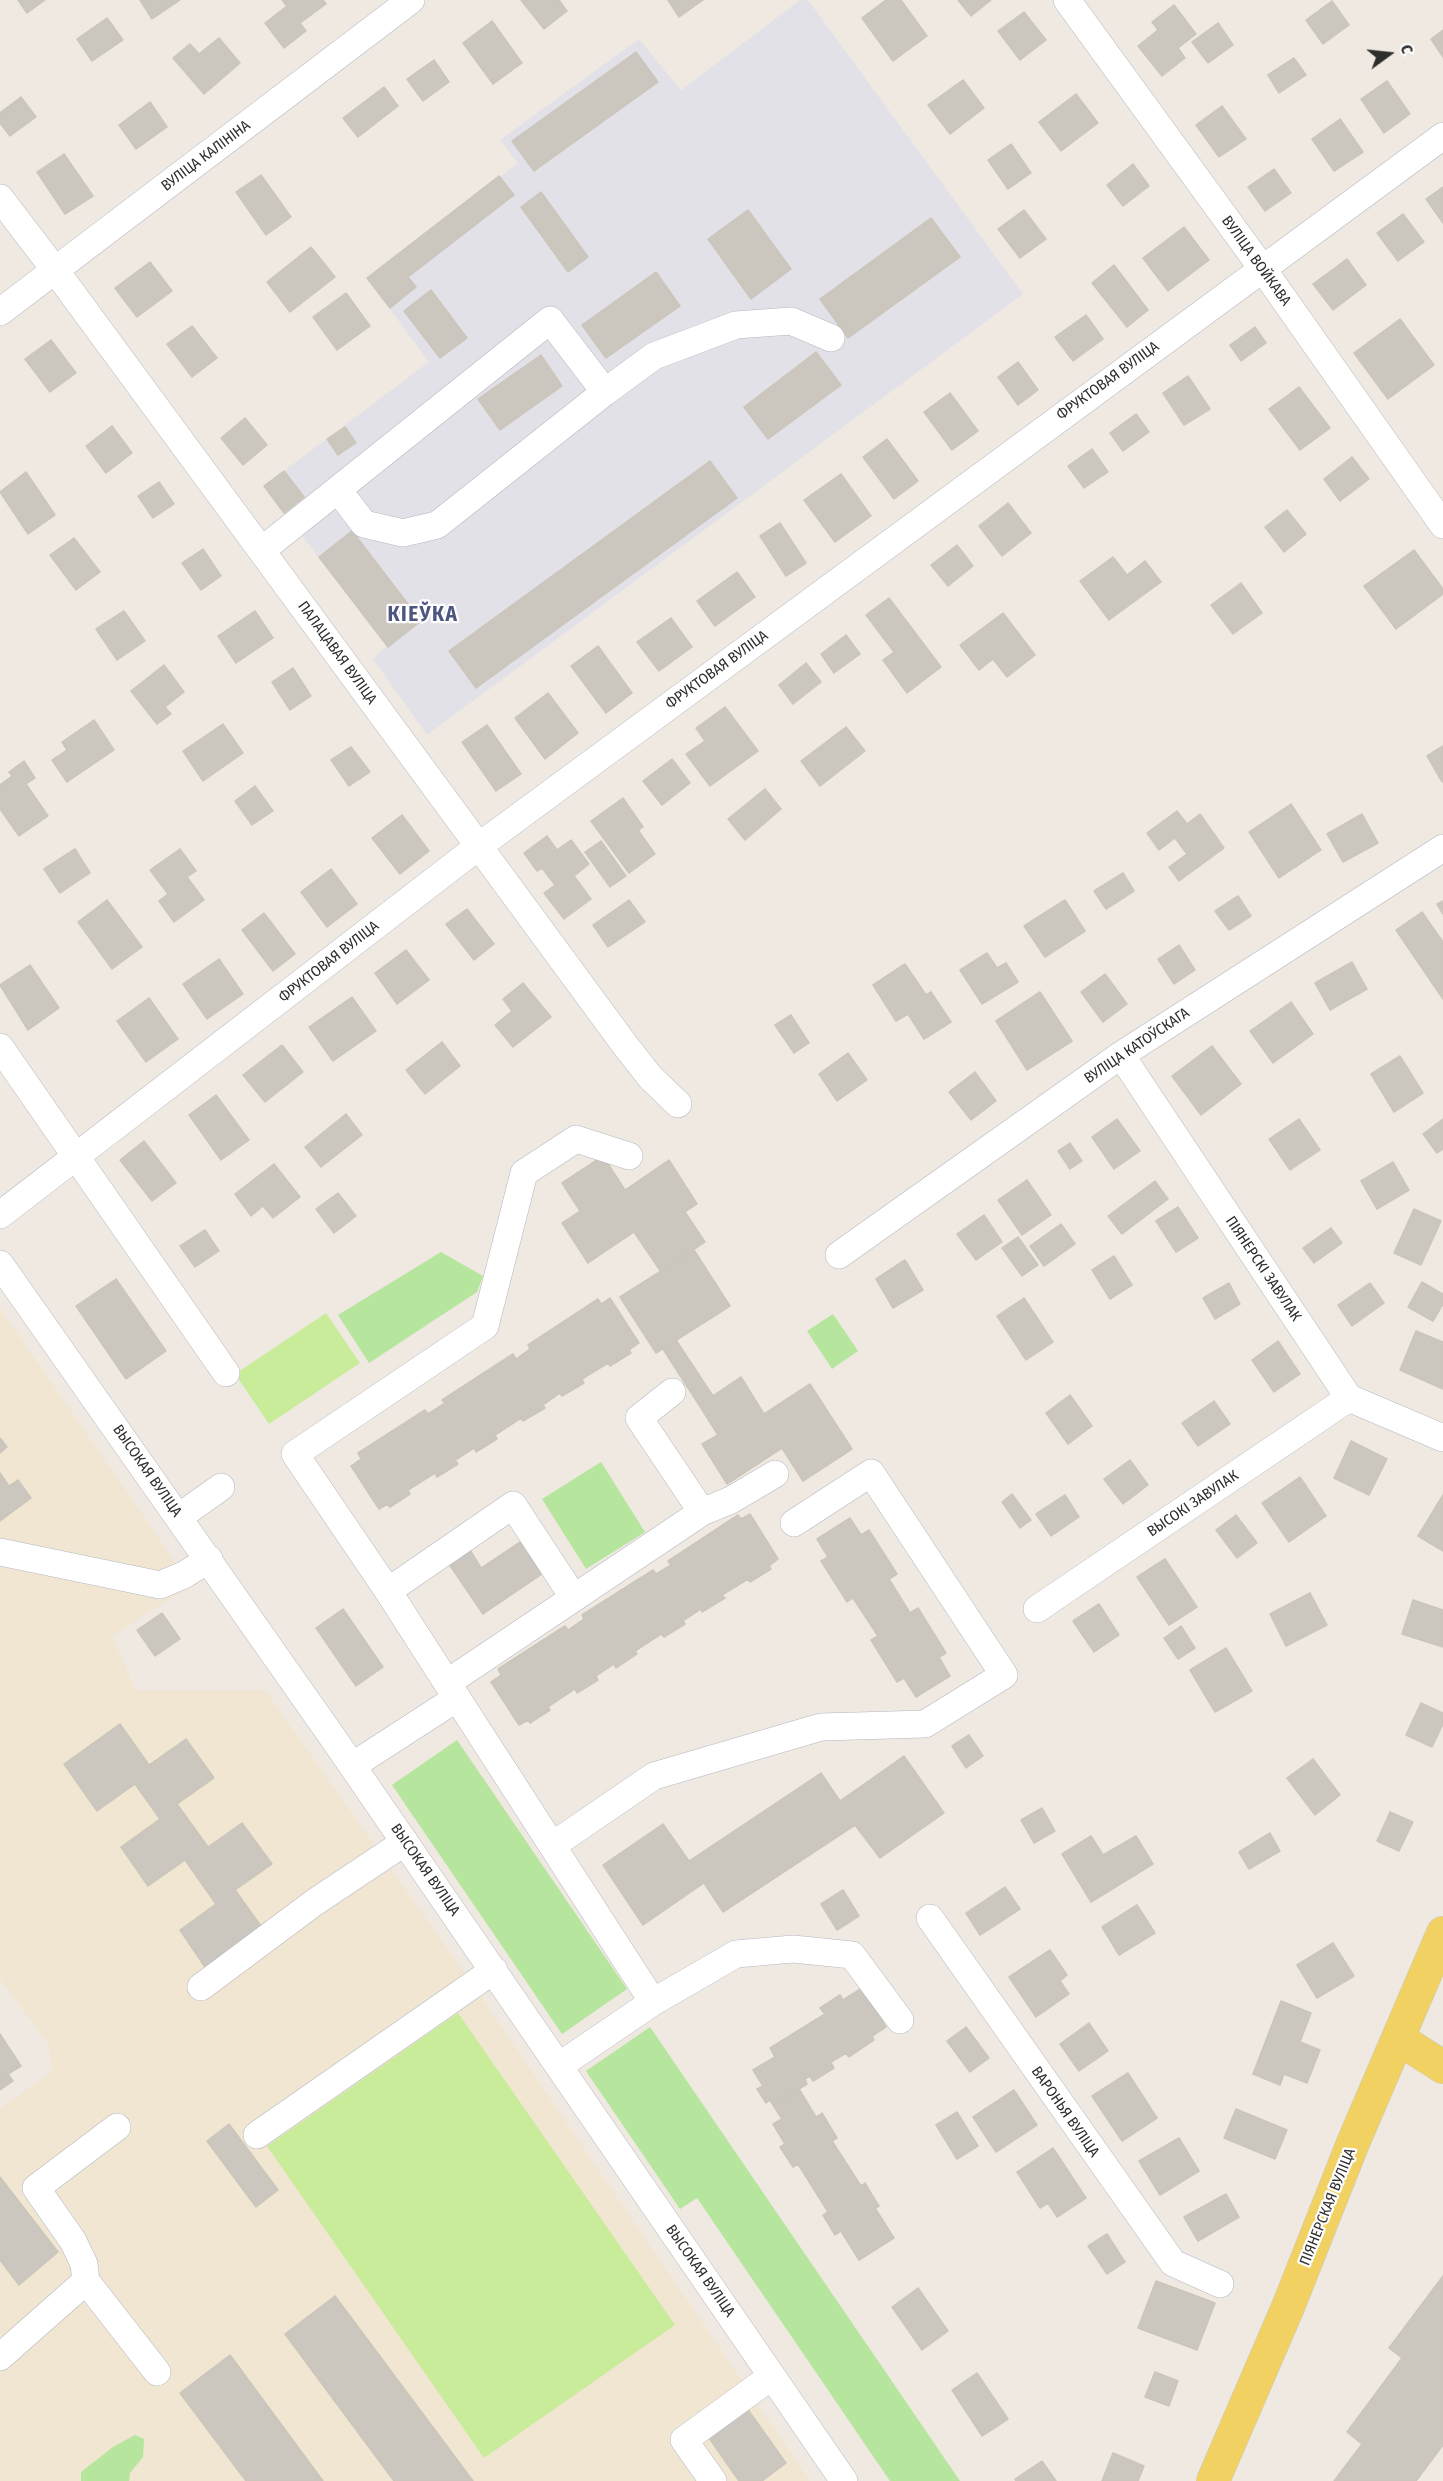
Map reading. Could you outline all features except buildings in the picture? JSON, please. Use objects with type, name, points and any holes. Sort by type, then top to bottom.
[{"type":"main road","name":"ПІЯНЕРСКАЯ ВУЛІЦА","points":[[1213,2481],[1288,2307],[1353,2143],[1400,2039],[1443,1933]]},
{"type":"main road","points":[[1400,2039],[1443,2067]]},
{"type":"street","name":"ВУЛІЦА КАЛІНІНА","points":[[0,312],[56,270],[383,8],[411,0]]},
{"type":"street","name":"ВУЛІЦА ВОЙКАВА","points":[[1067,0],[1262,268],[1443,525]]},
{"type":"street","name":"ФРУКТОВАЯ ВУЛІЦА","points":[[0,1215],[479,846],[1443,136]]},
{"type":"street","name":"ПАЛАЦАВАЯ ВУЛІЦА","points":[[0,198],[56,270],[650,1077],[678,1104]]},
{"type":"street","points":[[261,550],[550,320],[605,392]]},
{"type":"street","points":[[338,490],[364,524],[404,533],[437,525],[654,356],[736,326],[791,321],[831,338]]},
{"type":"street","name":"ВУЛІЦА КАТОЎСКАГА","points":[[839,1255],[1121,1055],[1443,848]]},
{"type":"street","points":[[0,1047],[226,1373]]},
{"type":"street","name":"ПІЯНЕРСКІ ЗАВУЛАК","points":[[1121,1055],[1349,1398]]},
{"type":"street","points":[[629,1156],[576,1139],[524,1173],[485,1326],[296,1454],[388,1591],[653,2002]]},
{"type":"street","name":"ВЫСОКАЯ ВУЛІЦА","points":[[0,1264],[209,1559],[844,2481]]},
{"type":"street","points":[[672,1392],[639,1418],[702,1512]]},
{"type":"street","points":[[1349,1398],[1443,1438]]},
{"type":"street","name":"ВЫСОКІ ЗАВУЛАК","points":[[1037,1609],[1349,1398]]},
{"type":"street","points":[[553,1845],[654,1776],[821,1727],[925,1724],[1004,1675],[871,1473],[794,1523]]},
{"type":"street","points":[[352,1766],[574,1598],[702,1512],[731,1500],[775,1474]]},
{"type":"street","points":[[179,1517],[221,1487]]},
{"type":"street","points":[[388,1591],[513,1505],[574,1598]]},
{"type":"street","points":[[0,1552],[160,1586],[184,1575],[209,1559]]},
{"type":"street","points":[[201,1987],[315,1902],[405,1842]]},
{"type":"street","name":"ВАРОНЬЯ ВУЛІЦА","points":[[930,1918],[1173,2264],[1220,2284]]},
{"type":"street","points":[[559,2066],[653,2002],[736,1954],[793,1948],[852,1955],[900,2020]]},
{"type":"street","points":[[257,2135],[494,1970]]},
{"type":"street","points":[[117,2127],[36,2188],[73,2241],[84,2264],[86,2281],[157,2372]]},
{"type":"street","points":[[2,2350],[86,2281]]},
{"type":"street","points":[[713,2481],[684,2440],[772,2376]]},
{"type":"shaded area","points":[[800,0],[808,0],[1023,294],[427,735],[373,659],[387,646],[264,486],[429,362],[367,278],[518,163],[500,140],[639,39],[681,90]]},
{"type":"shaded area","points":[[0,1308],[191,1585],[112,1636],[136,1690],[265,1690],[473,1985],[810,2481],[0,2481],[0,2108],[52,2072],[49,2045],[0,1979]]},
{"type":"green space","points":[[441,1252],[483,1276],[477,1292],[369,1363],[338,1315]]},
{"type":"green space","points":[[326,1313],[360,1363],[269,1424],[235,1374]]},
{"type":"green space","points":[[833,1314],[858,1351],[832,1369],[807,1331]]},
{"type":"green space","points":[[601,1462],[645,1532],[586,1569],[542,1499]]},
{"type":"green space","points":[[457,1740],[627,1989],[562,2034],[392,1785]]},
{"type":"green space","points":[[458,2013],[675,2325],[484,2458],[267,2146]]},
{"type":"green space","points":[[650,2027],[960,2481],[890,2481],[697,2198],[680,2209],[586,2071]]},
{"type":"green space","points":[[135,2435],[144,2439],[143,2457],[130,2473],[129,2481],[81,2481],[81,2472],[113,2447]]},
{"type":"district","name":"КІЕЎКА","points":[[423,615]]}]
